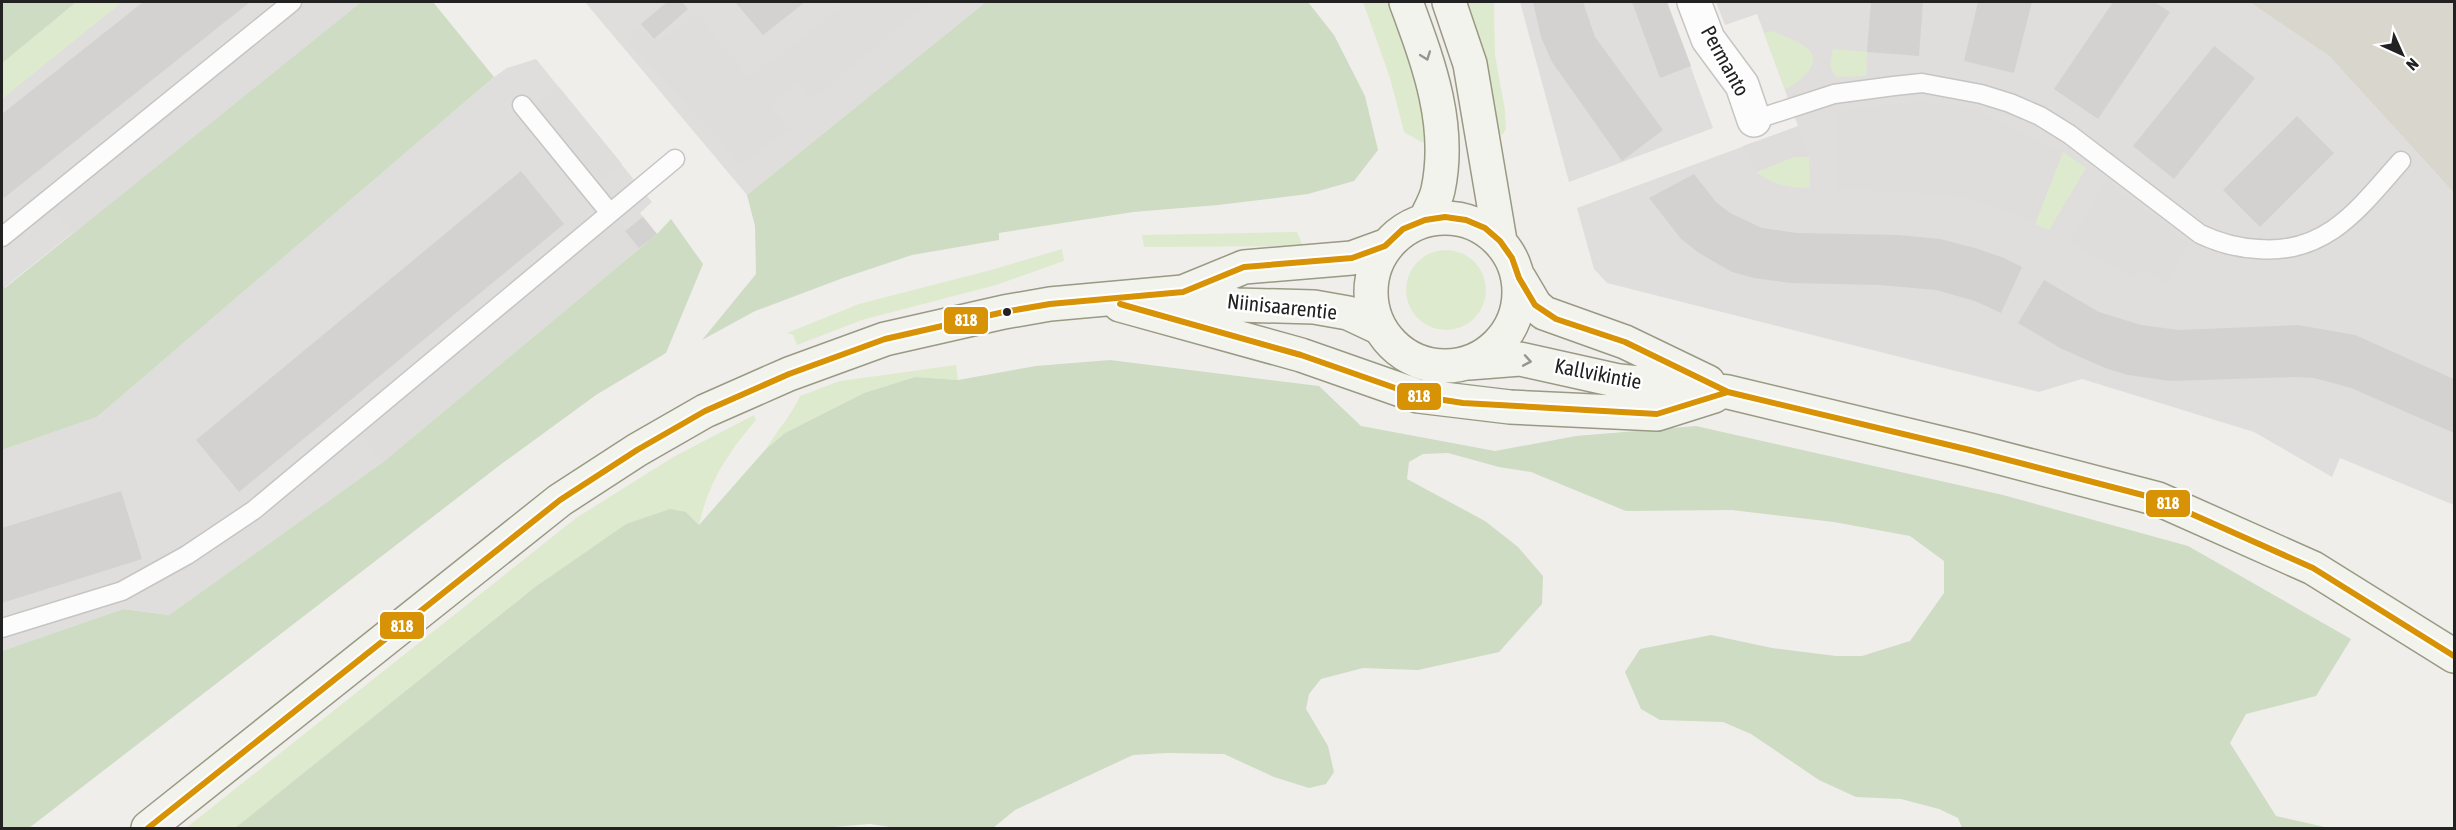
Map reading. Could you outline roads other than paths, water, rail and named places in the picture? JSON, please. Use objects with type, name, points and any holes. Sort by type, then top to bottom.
[{"type":"main road","points":[[1406,2],[1431,69],[1442,128],[1442,159],[1438,192],[1425,219]]},
{"type":"main road","points":[[1449,2],[1470,64],[1500,241]]},
{"type":"main road","points":[[1445,217],[1466,220],[1485,228],[1500,241],[1512,258],[1519,278],[1520,299],[1514,320],[1503,338],[1488,353],[1469,363],[1443,367],[1418,361],[1396,348],[1380,328],[1372,308],[1370,286],[1375,266],[1385,246],[1403,229],[1425,219],[1445,217]]},
{"type":"main road","name":"Niinisaarentie","points":[[1183,292],[1244,267],[1352,258],[1385,246]]},
{"type":"main road","name":"Kallvikintie","points":[[1519,278],[1535,306],[1544,313],[1625,342],[1728,392]]},
{"type":"main road","name":"Niinisaarentie","points":[[148,828],[560,500],[637,450],[696,417],[789,374],[885,339],[1004,312],[1098,298],[1183,292],[1237,305],[1325,309],[1348,313],[1380,328]]},
{"type":"main road","points":[[1098,298],[1301,355],[1418,396],[1510,407],[1657,414],[1728,392]]},
{"type":"main road","name":"Kallvikintie","points":[[1469,363],[1520,358],[1619,381],[1728,392],[1970,450],[2158,499],[2313,568],[2454,656]]},
{"type":"street","name":"Permanto","points":[[1694,2],[1708,39],[1742,85],[1754,120]]},
{"type":"lane","points":[[2,237],[292,2]]},
{"type":"lane","points":[[1754,120],[1834,94],[1894,86],[1922,83],[1981,94],[2040,116],[2069,134],[2200,234],[2219,243],[2242,248],[2274,250],[2303,246],[2324,237],[2356,211],[2401,161]]},
{"type":"lane","points":[[522,105],[610,213]]},
{"type":"lane","points":[[2,628],[122,591],[187,555],[223,531],[270,497],[675,159]]}]
